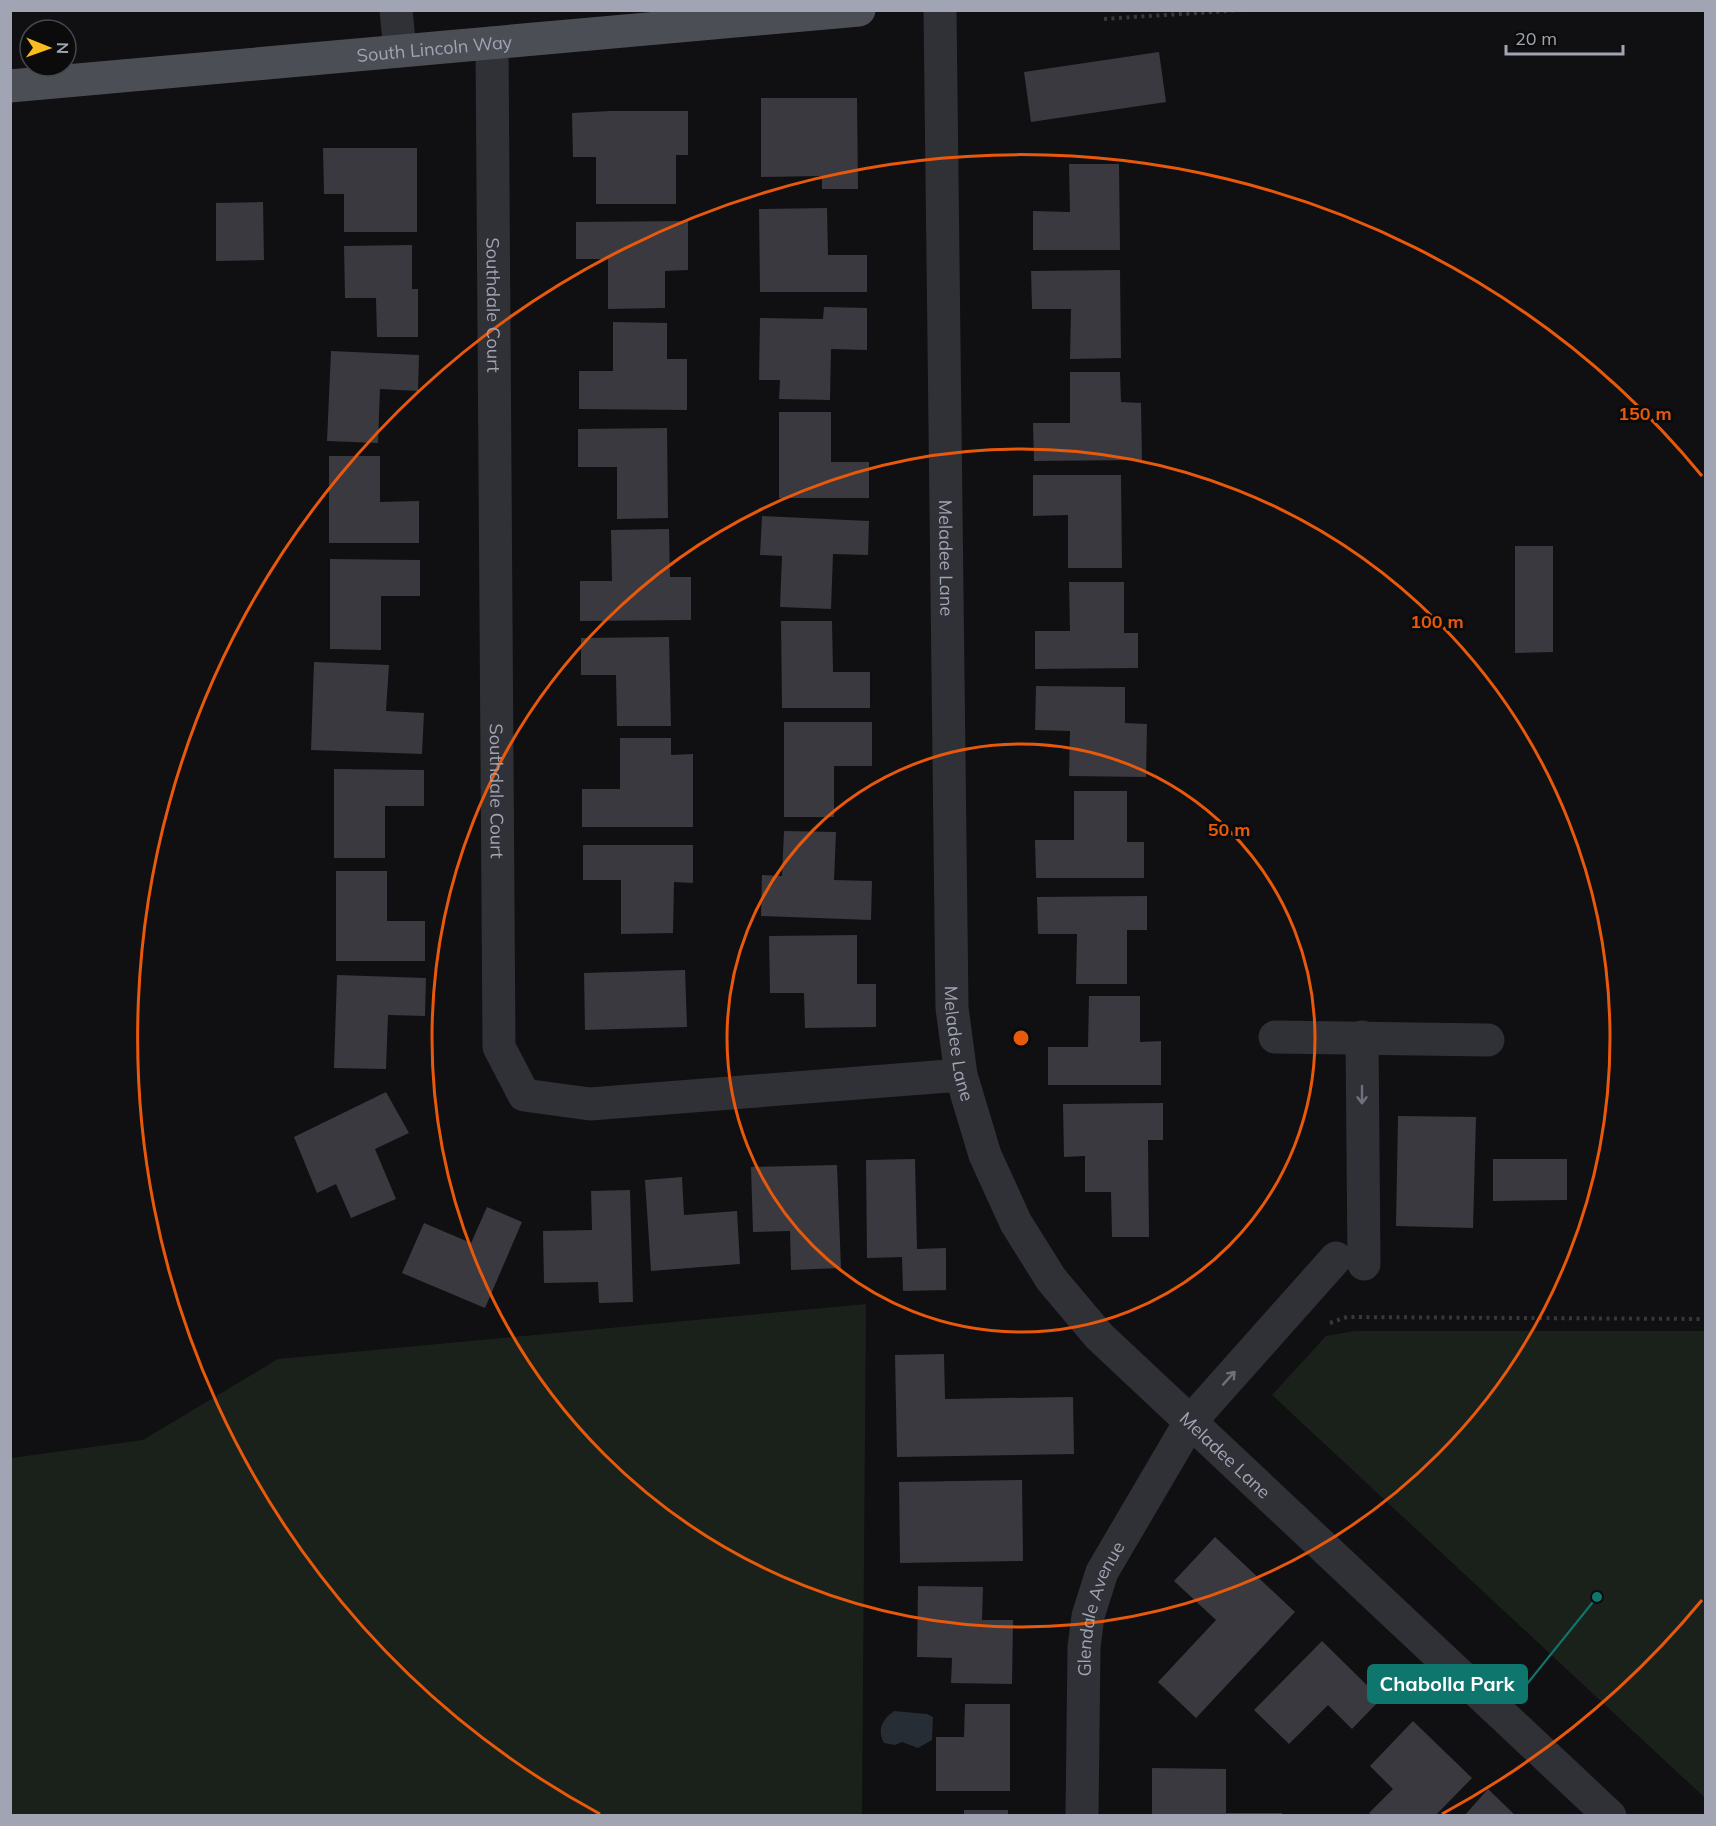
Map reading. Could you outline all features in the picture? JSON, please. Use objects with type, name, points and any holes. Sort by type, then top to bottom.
[{"type":"main road","name":"South Lincoln Way","points":[[10,86],[859,10]]},
{"type":"street","points":[[396,10],[400,51]]},
{"type":"street","name":"Meladee Lane","points":[[939,10],[952,1008],[961,1075],[985,1155],[1016,1223],[1051,1279],[1099,1336],[1610,1815]]},
{"type":"street","name":"Southdale Court","points":[[492,43],[499,1047],[524,1095],[590,1104],[961,1075]]},
{"type":"street","points":[[1275,1037],[1488,1040]]},
{"type":"street","name":"Glendale Avenue","points":[[1082,1815],[1084,1647],[1088,1616],[1102,1572],[1190,1422],[1350,1261],[1362,1037]]},
{"type":"path","points":[[1104,19],[1242,10]]},
{"type":"path","points":[[1324,1325],[1347,1317],[1706,1319]]},
{"type":"shaded area","points":[[866,1304],[862,1815],[11,1815],[11,1458],[143,1440],[278,1359]]},
{"type":"shaded area","points":[[1355,1331],[1705,1331],[1705,1798],[1272,1395],[1326,1336]]},
{"type":"shaded area","points":[[894,1711],[927,1714],[933,1717],[932,1740],[918,1748],[902,1742],[895,1745],[884,1743],[881,1733],[882,1725]]},
{"type":"building","points":[[1159,52],[1166,102],[1031,122],[1024,72]]},
{"type":"building","points":[[761,98],[857,98],[858,189],[822,189],[822,176],[761,177]]},
{"type":"building","points":[[688,111],[688,155],[676,155],[676,204],[596,204],[596,157],[573,157],[572,113]]},
{"type":"building","points":[[323,148],[417,148],[417,232],[344,232],[344,194],[324,194]]},
{"type":"building","points":[[1069,164],[1119,164],[1120,250],[1033,250],[1033,211],[1070,212]]},
{"type":"building","points":[[263,202],[264,260],[216,261],[216,203]]},
{"type":"building","points":[[827,208],[828,255],[867,255],[867,292],[760,292],[759,209]]},
{"type":"building","points":[[688,221],[688,270],[665,271],[665,308],[608,309],[608,259],[576,259],[576,222]]},
{"type":"building","points":[[412,245],[412,289],[418,289],[418,337],[377,337],[376,298],[345,298],[344,246]]},
{"type":"building","points":[[1120,270],[1121,358],[1070,359],[1071,309],[1032,309],[1031,271]]},
{"type":"building","points":[[824,307],[867,308],[867,350],[831,349],[830,400],[779,399],[780,380],[759,380],[760,318],[823,319]]},
{"type":"building","points":[[613,322],[667,323],[667,359],[687,359],[687,410],[579,409],[579,371],[613,371]]},
{"type":"building","points":[[331,351],[419,355],[418,391],[380,389],[378,443],[327,441]]},
{"type":"building","points":[[1070,372],[1120,372],[1121,402],[1141,403],[1142,460],[1034,461],[1033,423],[1070,423]]},
{"type":"building","points":[[779,412],[831,412],[831,462],[869,462],[869,498],[779,498]]},
{"type":"building","points":[[667,428],[668,518],[617,519],[617,467],[578,467],[578,429]]},
{"type":"building","points":[[329,456],[380,456],[380,502],[419,501],[419,543],[329,543]]},
{"type":"building","points":[[1033,475],[1121,475],[1122,568],[1068,568],[1068,515],[1033,516]]},
{"type":"building","points":[[762,516],[869,521],[868,555],[833,554],[831,609],[780,607],[782,556],[760,555]]},
{"type":"building","points":[[669,529],[670,577],[691,577],[691,620],[580,621],[580,581],[612,581],[611,530]]},
{"type":"building","points":[[1515,546],[1553,546],[1553,652],[1515,653]]},
{"type":"building","points":[[330,559],[420,560],[420,596],[381,596],[381,650],[330,649]]},
{"type":"building","points":[[1069,582],[1124,582],[1124,633],[1138,633],[1138,668],[1035,669],[1035,631],[1070,631]]},
{"type":"building","points":[[781,621],[832,621],[833,672],[870,672],[870,708],[782,708]]},
{"type":"building","points":[[669,637],[671,726],[617,726],[616,675],[581,675],[581,638]]},
{"type":"building","points":[[314,662],[389,665],[386,711],[424,713],[422,754],[311,750]]},
{"type":"building","points":[[1036,686],[1125,687],[1125,723],[1147,724],[1146,777],[1069,776],[1070,731],[1035,730]]},
{"type":"building","points":[[784,722],[872,722],[872,766],[834,766],[834,817],[784,817]]},
{"type":"building","points":[[620,738],[671,738],[671,755],[693,754],[693,827],[582,827],[582,789],[620,789]]},
{"type":"building","points":[[334,769],[424,770],[424,806],[385,806],[385,858],[334,858]]},
{"type":"building","points":[[1074,791],[1127,791],[1127,842],[1144,842],[1144,878],[1036,878],[1035,840],[1074,840]]},
{"type":"building","points":[[784,831],[836,832],[834,880],[872,881],[871,920],[761,916],[762,875],[782,876]]},
{"type":"building","points":[[583,845],[693,845],[693,883],[674,882],[673,933],[621,934],[621,880],[583,880]]},
{"type":"building","points":[[336,871],[387,871],[387,921],[425,921],[425,961],[336,961]]},
{"type":"building","points":[[1147,896],[1147,930],[1127,930],[1127,984],[1076,984],[1077,934],[1038,934],[1037,897]]},
{"type":"building","points":[[857,935],[857,984],[876,984],[876,1027],[805,1028],[804,993],[770,993],[769,936]]},
{"type":"building","points":[[685,970],[687,1027],[585,1030],[584,973]]},
{"type":"building","points":[[337,975],[426,978],[425,1016],[388,1015],[386,1069],[334,1068]]},
{"type":"building","points":[[1089,996],[1140,996],[1140,1042],[1161,1041],[1161,1085],[1048,1085],[1048,1047],[1088,1047]]},
{"type":"building","points":[[386,1092],[409,1133],[375,1149],[396,1199],[351,1218],[336,1184],[317,1193],[294,1137]]},
{"type":"building","points":[[1163,1103],[1163,1140],[1148,1140],[1149,1237],[1112,1237],[1111,1192],[1085,1192],[1085,1156],[1064,1157],[1063,1104]]},
{"type":"building","points":[[1398,1116],[1476,1117],[1473,1228],[1396,1226]]},
{"type":"building","points":[[915,1159],[917,1249],[946,1248],[946,1290],[903,1291],[902,1257],[867,1258],[866,1160]]},
{"type":"building","points":[[1493,1159],[1567,1159],[1567,1200],[1493,1201]]},
{"type":"building","points":[[837,1165],[841,1268],[791,1270],[790,1231],[753,1232],[751,1167]]},
{"type":"building","points":[[682,1177],[684,1215],[737,1211],[740,1264],[651,1271],[645,1180]]},
{"type":"building","points":[[630,1190],[633,1302],[599,1303],[598,1282],[544,1283],[543,1231],[592,1230],[591,1191]]},
{"type":"building","points":[[487,1207],[522,1222],[485,1308],[402,1273],[424,1223],[471,1243]]},
{"type":"building","points":[[944,1354],[945,1399],[1073,1397],[1074,1454],[897,1457],[895,1355]]},
{"type":"building","points":[[1022,1480],[1023,1561],[900,1563],[899,1482]]},
{"type":"building","points":[[1215,1537],[1295,1612],[1196,1718],[1158,1682],[1216,1620],[1174,1581]]},
{"type":"building","points":[[918,1586],[983,1587],[982,1620],[1013,1620],[1012,1684],[951,1683],[952,1658],[917,1657]]},
{"type":"building","points":[[1322,1641],[1381,1699],[1352,1729],[1328,1705],[1289,1744],[1254,1710]]},
{"type":"building","points":[[965,1704],[1010,1704],[1010,1791],[936,1791],[936,1737],[964,1737]]},
{"type":"building","points":[[1413,1721],[1472,1778],[1435,1816],[1372,1816],[1369,1813],[1393,1789],[1370,1766]]},
{"type":"building","points":[[1152,1768],[1226,1769],[1226,1813],[1282,1813],[1282,1816],[1152,1816]]},
{"type":"building","points":[[1488,1789],[1516,1816],[1464,1816]]},
{"type":"building","points":[[964,1810],[1008,1810],[1008,1816],[964,1816]]},
{"type":"place","name":"Chabolla Park","points":[[1597,1597]]}]
